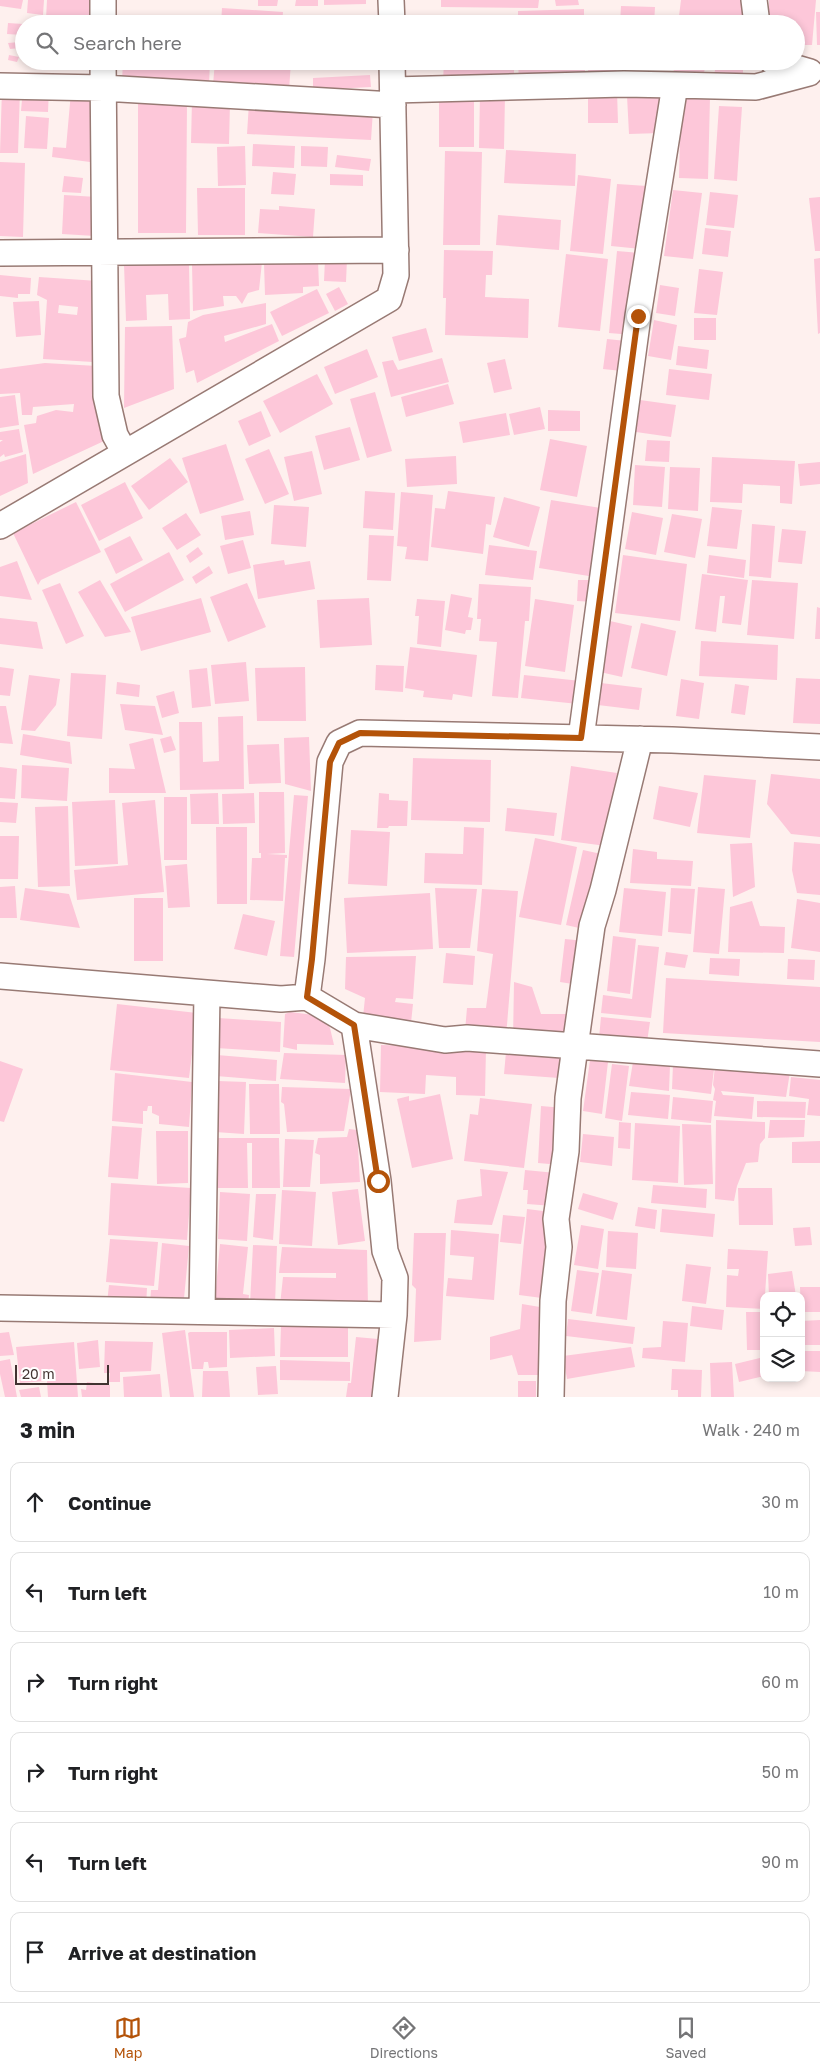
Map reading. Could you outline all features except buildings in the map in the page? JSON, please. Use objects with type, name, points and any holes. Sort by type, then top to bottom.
[{"type":"street","points":[[103,0],[103,15]]},
{"type":"street","points":[[391,0],[392,15]]},
{"type":"street","points":[[754,0],[755,15]]},
{"type":"street","points":[[103,70],[106,396],[115,435],[125,453]]},
{"type":"street","points":[[0,526],[389,299],[396,275],[392,70]]},
{"type":"street","points":[[0,86],[393,97],[624,84],[756,86],[814,72]]},
{"type":"street","points":[[581,738],[638,316],[675,85]]},
{"type":"street","points":[[0,253],[396,250]]},
{"type":"street","points":[[307,997],[330,762],[339,743],[360,733],[640,739],[820,747]]},
{"type":"street","points":[[551,1397],[553,1301],[559,1247],[556,1219],[565,1160],[568,1098],[592,926],[603,890],[640,739]]},
{"type":"street","points":[[0,976],[281,1000],[307,997],[354,1025],[445,1040],[466,1038],[820,1064]]},
{"type":"street","points":[[202,1311],[207,994]]},
{"type":"street","points":[[354,1025],[378,1181],[385,1251],[395,1278],[394,1314],[385,1397]]},
{"type":"street","points":[[0,1308],[394,1314]]},
{"type":"route","points":[[378,1181],[354,1025],[307,997],[330,762],[339,743],[360,733],[581,738],[638,316]]}]
